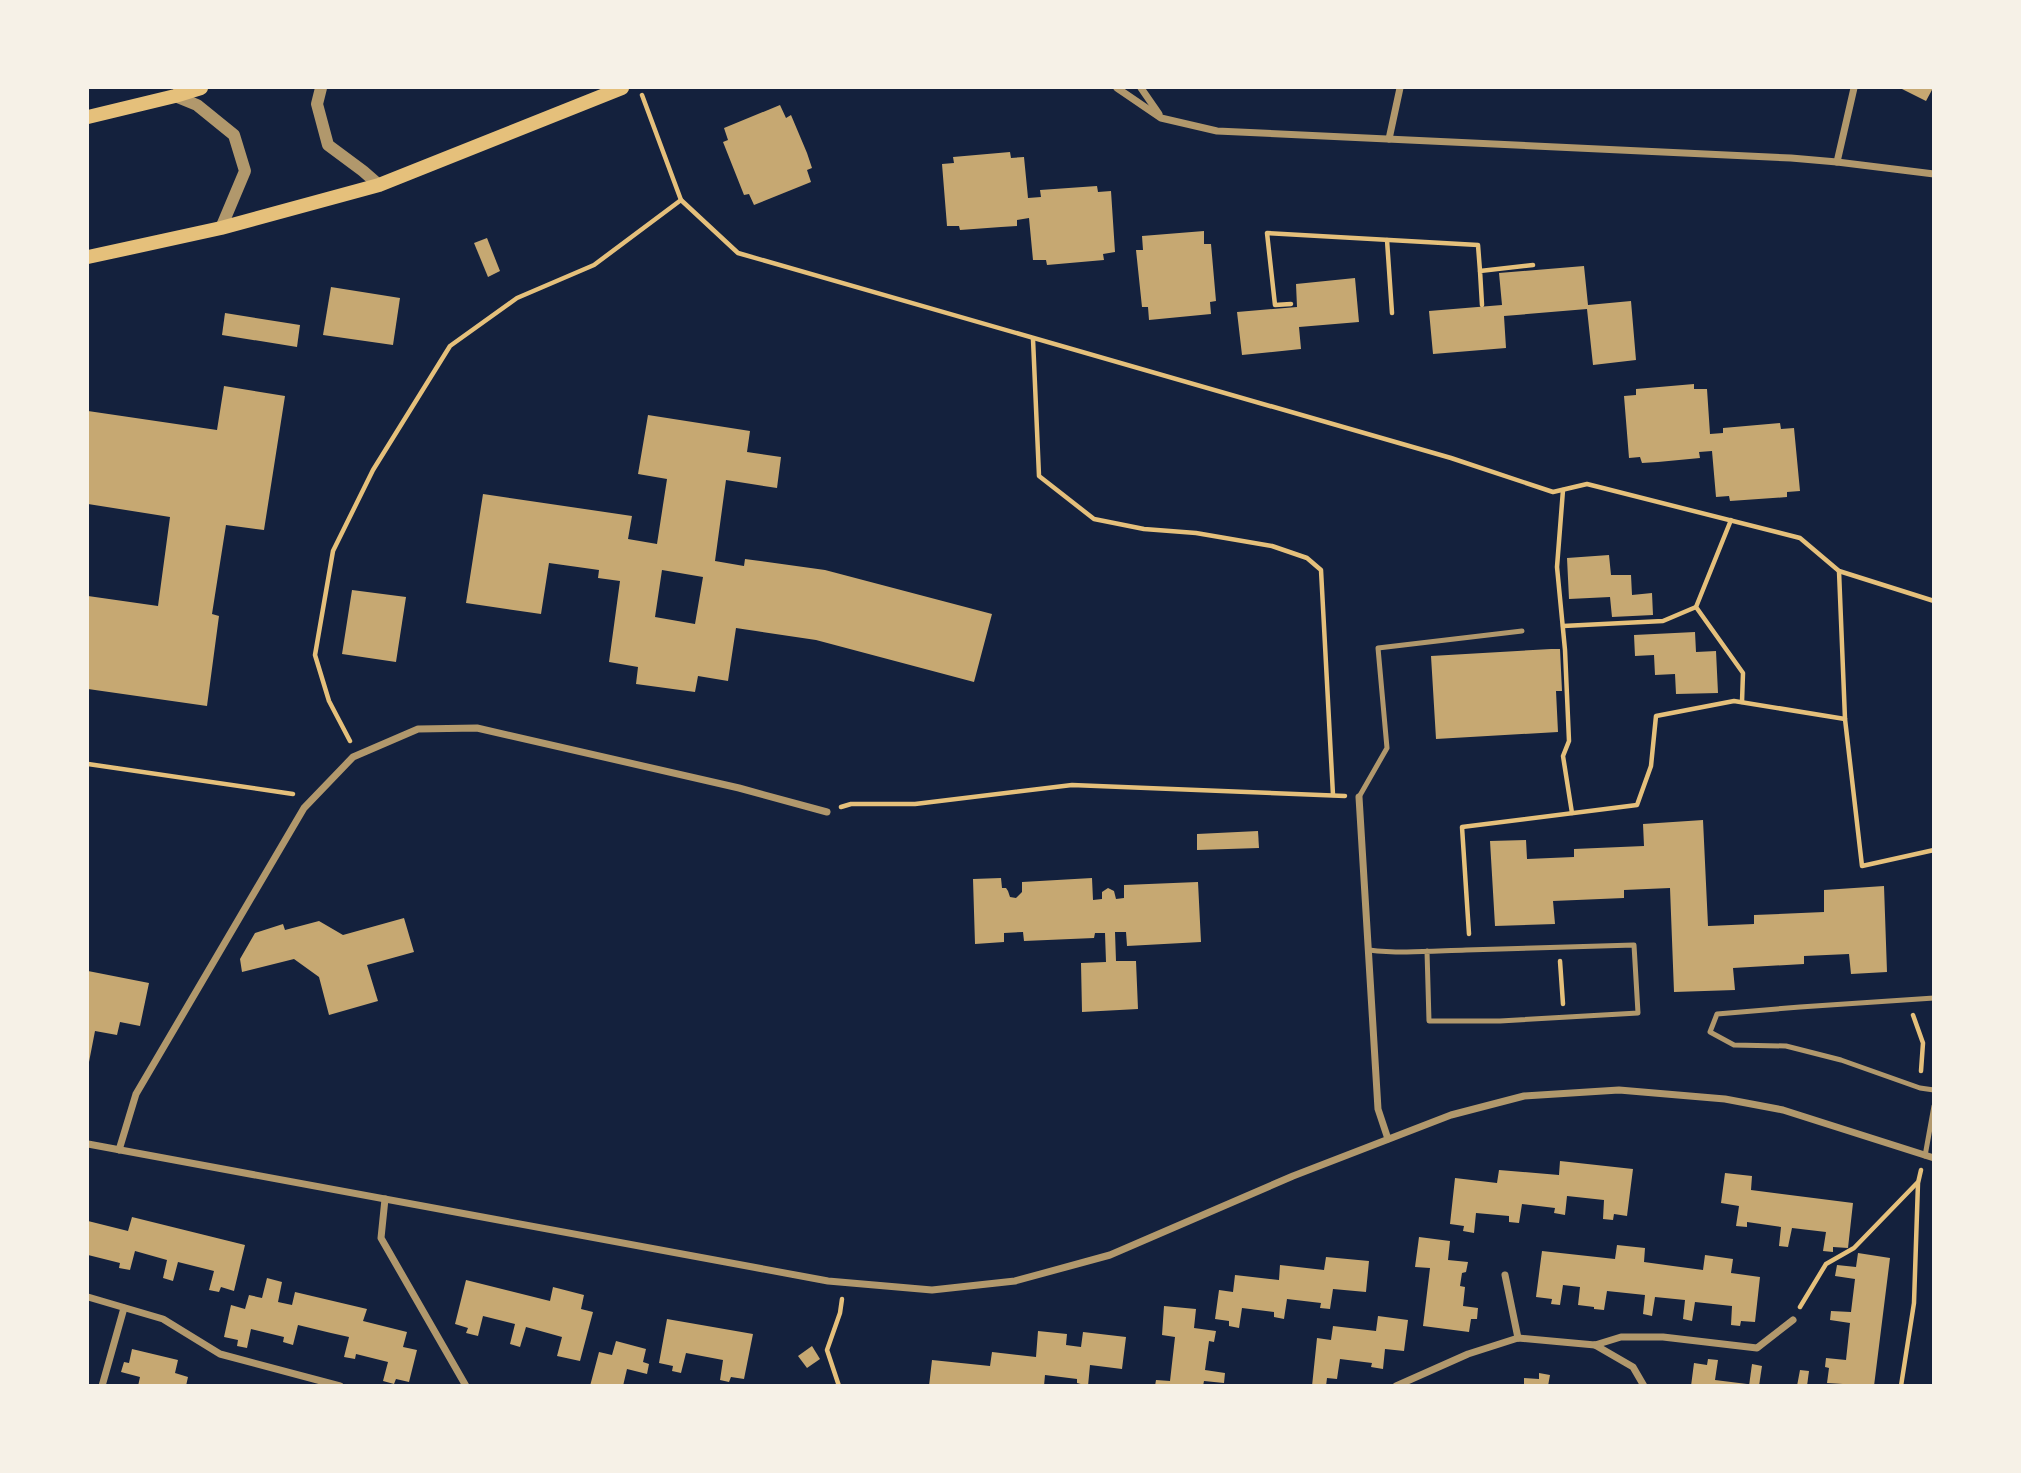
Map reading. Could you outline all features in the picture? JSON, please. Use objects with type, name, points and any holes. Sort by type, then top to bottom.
[{"type":"main road","points":[[88,117],[201,88]]},
{"type":"main road","points":[[88,257],[221,228],[379,185],[622,88]]},
{"type":"street","points":[[321,88],[317,104],[328,145],[379,185]]},
{"type":"street","points":[[1117,88],[1161,118],[1217,131],[1791,158],[1934,174]]},
{"type":"street","points":[[1141,88],[1161,118]]},
{"type":"street","points":[[1389,139],[1401,88]]},
{"type":"street","points":[[1837,162],[1854,88]]},
{"type":"street","points":[[175,96],[197,105],[234,135],[245,170],[221,228]]},
{"type":"street","points":[[119,1150],[136,1094],[304,808],[353,757],[418,729],[477,728],[739,788],[827,812]]},
{"type":"street","points":[[1359,797],[1378,1109],[1388,1139]]},
{"type":"street","points":[[88,1144],[844,1283],[932,1290],[1015,1281],[1110,1255],[1293,1176],[1388,1139],[1451,1115],[1524,1096],[1619,1090],[1724,1099],[1783,1110],[1930,1157]]},
{"type":"street","points":[[386,1199],[381,1238],[466,1385]]},
{"type":"street","points":[[1505,1275],[1518,1338]]},
{"type":"street","points":[[88,1297],[163,1319],[220,1354],[340,1385]]},
{"type":"street","points":[[102,1385],[124,1308]]},
{"type":"street","points":[[1396,1385],[1468,1354],[1518,1338],[1595,1345],[1621,1337],[1663,1337],[1756,1348],[1793,1320]]},
{"type":"street","points":[[1595,1345],[1633,1367],[1644,1385]]},
{"type":"lane","points":[[1359,797],[1387,748],[1378,648],[1522,631]]},
{"type":"lane","points":[[1368,950],[1387,952],[1634,945],[1638,1013],[1563,1018],[1429,1021],[1427,951]]},
{"type":"lane","points":[[1934,998],[1717,1014],[1710,1032],[1734,1045],[1786,1046],[1842,1060],[1920,1088],[1934,1090]]},
{"type":"lane","points":[[1930,1157],[1934,1107]]},
{"type":"path","points":[[639,88],[681,200],[738,253],[1451,458],[1553,492],[1587,484],[1800,538],[1839,571],[1934,601]]},
{"type":"path","points":[[350,742],[329,701],[315,655],[333,551],[373,470],[450,346],[516,298],[594,265],[681,200]]},
{"type":"path","points":[[1291,304],[1275,304],[1267,233],[1478,245],[1482,305]]},
{"type":"path","points":[[1387,240],[1392,313]]},
{"type":"path","points":[[1480,271],[1533,265]]},
{"type":"path","points":[[1033,338],[1039,476],[1094,519],[1144,529],[1196,533],[1272,546],[1307,558],[1321,570],[1333,795]]},
{"type":"path","points":[[1563,490],[1557,567],[1569,741],[1563,756],[1572,813]]},
{"type":"path","points":[[1563,626],[1663,621],[1696,607],[1731,520]]},
{"type":"path","points":[[1839,571],[1845,719],[1863,866],[1934,850]]},
{"type":"path","points":[[1696,607],[1743,673],[1742,702]]},
{"type":"path","points":[[1469,936],[1462,827],[1637,805],[1651,766],[1656,716],[1734,701],[1845,719]]},
{"type":"path","points":[[88,764],[294,794]]},
{"type":"path","points":[[827,812],[851,804],[915,804],[1072,785],[1359,797]]},
{"type":"path","points":[[1559,947],[1563,1018]]},
{"type":"path","points":[[1912,1000],[1913,1015],[1923,1043],[1920,1088]]},
{"type":"path","points":[[1793,1320],[1826,1264],[1854,1248],[1918,1183],[1930,1157]]},
{"type":"path","points":[[1901,1385],[1914,1303],[1918,1183]]},
{"type":"path","points":[[839,1385],[827,1350],[840,1313],[844,1283]]},
{"type":"building","points":[[1900,88],[1933,88],[1926,101]]},
{"type":"building","points":[[780,105],[786,118],[791,115],[807,153],[812,168],[807,170],[811,182],[754,205],[749,194],[744,195],[723,142],[728,140],[724,128]]},
{"type":"building","points":[[1010,152],[1011,158],[1024,157],[1028,198],[1041,197],[1040,190],[1097,186],[1098,192],[1111,191],[1115,252],[1103,254],[1104,260],[1047,265],[1046,260],[1033,260],[1029,218],[1017,220],[1017,226],[960,230],[959,226],[947,226],[942,164],[954,163],[953,157]]},
{"type":"building","points":[[1204,231],[1204,244],[1211,244],[1216,301],[1210,302],[1211,314],[1149,320],[1148,307],[1142,307],[1136,250],[1143,250],[1142,236]]},
{"type":"building","points":[[487,238],[500,271],[488,277],[474,243]]},
{"type":"building","points":[[1584,266],[1588,305],[1631,301],[1636,360],[1593,365],[1587,309],[1504,316],[1506,348],[1433,354],[1429,311],[1502,305],[1499,273]]},
{"type":"building","points":[[1355,278],[1359,322],[1299,327],[1301,349],[1242,355],[1237,312],[1297,307],[1296,284]]},
{"type":"building","points":[[331,287],[400,298],[393,345],[323,335]]},
{"type":"building","points":[[225,313],[300,325],[297,347],[222,335]]},
{"type":"building","points":[[1694,384],[1694,389],[1707,389],[1710,434],[1723,433],[1723,428],[1780,423],[1781,429],[1794,428],[1800,491],[1787,492],[1787,497],[1730,501],[1729,496],[1716,497],[1712,451],[1699,452],[1700,458],[1658,462],[1642,463],[1640,457],[1629,458],[1624,396],[1636,395],[1636,389]]},
{"type":"building","points":[[224,386],[285,396],[264,530],[226,525],[212,614],[219,616],[207,706],[88,689],[88,596],[158,606],[170,517],[88,504],[88,411],[217,430]]},
{"type":"building","points":[[648,415],[750,431],[747,452],[781,457],[777,488],[726,480],[715,561],[744,566],[745,559],[825,570],[992,614],[974,682],[816,640],[736,628],[728,681],[698,676],[695,692],[636,684],[638,667],[609,662],[620,581],[598,578],[599,570],[549,563],[541,614],[466,603],[483,494],[632,516],[628,539],[657,544],[667,479],[638,474]],"holes":[[[662,570],[703,577],[695,624],[655,617]]]},
{"type":"building","points":[[1609,555],[1611,575],[1631,575],[1632,595],[1652,593],[1653,615],[1612,617],[1610,597],[1569,599],[1567,558]]},
{"type":"building","points":[[352,590],[406,597],[396,662],[342,654]]},
{"type":"building","points":[[1695,632],[1696,652],[1716,651],[1718,693],[1676,694],[1675,674],[1655,675],[1654,655],[1635,656],[1634,635]]},
{"type":"building","points":[[1560,649],[1562,691],[1556,691],[1558,732],[1436,739],[1431,656]]},
{"type":"building","points":[[1703,820],[1708,926],[1754,924],[1754,915],[1824,912],[1824,890],[1884,886],[1887,972],[1851,974],[1849,954],[1804,956],[1804,964],[1733,968],[1735,990],[1674,992],[1670,888],[1624,890],[1624,898],[1553,901],[1555,924],[1495,926],[1490,841],[1526,840],[1527,859],[1574,857],[1574,849],[1644,846],[1643,824]]},
{"type":"building","points":[[1258,831],[1259,848],[1197,850],[1197,834]]},
{"type":"building","points":[[1001,878],[1002,888],[1006,888],[1010,897],[1016,898],[1022,892],[1022,882],[1092,878],[1093,900],[1102,899],[1102,892],[1108,888],[1114,891],[1116,899],[1124,898],[1124,885],[1198,882],[1201,942],[1127,946],[1126,932],[1115,932],[1116,961],[1136,961],[1138,1009],[1082,1012],[1081,963],[1106,962],[1105,933],[1095,933],[1094,938],[1024,941],[1023,932],[1004,933],[1004,942],[975,944],[973,879]]},
{"type":"building","points":[[404,918],[414,952],[367,965],[378,1001],[329,1015],[319,977],[294,959],[242,972],[240,959],[255,933],[283,924],[285,930],[319,921],[343,935]]},
{"type":"building","points":[[88,971],[149,983],[140,1026],[120,1022],[117,1035],[95,1031],[89,1062]]},
{"type":"building","points":[[1560,1161],[1633,1169],[1627,1216],[1614,1214],[1613,1220],[1603,1219],[1604,1200],[1567,1196],[1565,1215],[1554,1213],[1555,1208],[1522,1204],[1519,1223],[1509,1222],[1509,1216],[1476,1213],[1474,1233],[1463,1231],[1464,1226],[1450,1224],[1455,1178],[1497,1183],[1499,1170],[1559,1175]]},
{"type":"building","points":[[1725,1173],[1752,1176],[1751,1190],[1853,1203],[1848,1248],[1833,1247],[1833,1252],[1823,1251],[1826,1232],[1792,1228],[1788,1247],[1779,1246],[1781,1227],[1747,1222],[1747,1227],[1736,1226],[1739,1206],[1721,1203]]},
{"type":"building","points":[[132,1217],[245,1245],[234,1291],[221,1287],[219,1292],[209,1290],[214,1271],[178,1262],[173,1281],[163,1278],[167,1260],[135,1251],[130,1270],[119,1268],[120,1263],[88,1255],[88,1221],[128,1231]]},
{"type":"building","points":[[1419,1237],[1450,1241],[1448,1260],[1468,1262],[1466,1272],[1462,1273],[1460,1286],[1465,1287],[1463,1306],[1478,1308],[1477,1319],[1471,1319],[1469,1332],[1423,1326],[1430,1268],[1415,1267]]},
{"type":"building","points":[[1617,1245],[1645,1248],[1644,1262],[1703,1270],[1705,1255],[1733,1259],[1731,1273],[1760,1277],[1755,1322],[1741,1321],[1740,1326],[1731,1325],[1732,1306],[1695,1302],[1692,1321],[1683,1319],[1685,1300],[1655,1297],[1652,1316],[1643,1314],[1645,1295],[1607,1291],[1604,1310],[1594,1309],[1578,1305],[1580,1287],[1563,1285],[1560,1305],[1551,1304],[1552,1299],[1536,1297],[1542,1251],[1615,1259]]},
{"type":"building","points":[[1858,1253],[1890,1258],[1874,1386],[1827,1383],[1829,1368],[1825,1367],[1826,1358],[1846,1360],[1850,1323],[1830,1320],[1831,1311],[1851,1312],[1855,1279],[1835,1276],[1837,1265],[1856,1267]]},
{"type":"building","points":[[1326,1257],[1369,1261],[1366,1292],[1333,1289],[1330,1309],[1320,1308],[1321,1303],[1287,1299],[1284,1319],[1274,1317],[1274,1312],[1242,1308],[1239,1328],[1229,1326],[1229,1321],[1215,1319],[1219,1290],[1233,1292],[1235,1275],[1279,1280],[1280,1265],[1324,1270]]},
{"type":"building","points":[[267,1278],[282,1282],[278,1302],[292,1305],[295,1292],[367,1309],[363,1321],[407,1332],[403,1347],[417,1350],[409,1382],[396,1379],[394,1384],[383,1381],[388,1362],[356,1354],[355,1359],[344,1357],[349,1337],[298,1325],[293,1345],[283,1342],[284,1337],[251,1329],[247,1348],[237,1346],[238,1340],[224,1337],[231,1305],[245,1309],[249,1295],[262,1298]]},
{"type":"building","points":[[466,1280],[550,1301],[553,1287],[584,1295],[581,1309],[593,1312],[580,1361],[557,1356],[562,1337],[526,1327],[520,1347],[510,1344],[515,1324],[483,1316],[478,1336],[466,1333],[468,1328],[455,1324]]},
{"type":"building","points":[[1164,1306],[1196,1309],[1194,1328],[1216,1331],[1214,1342],[1209,1341],[1205,1370],[1225,1373],[1224,1383],[1204,1381],[1203,1386],[1155,1386],[1156,1380],[1170,1381],[1175,1337],[1162,1335]]},
{"type":"building","points":[[1378,1316],[1408,1320],[1404,1351],[1385,1349],[1383,1369],[1371,1367],[1372,1363],[1340,1359],[1337,1379],[1327,1378],[1326,1386],[1312,1386],[1317,1338],[1331,1340],[1333,1326],[1376,1331]]},
{"type":"building","points":[[667,1319],[753,1334],[744,1379],[731,1377],[729,1382],[720,1380],[723,1360],[686,1353],[681,1373],[672,1371],[673,1366],[659,1363]]},
{"type":"building","points":[[1038,1331],[1067,1334],[1066,1345],[1081,1347],[1083,1332],[1126,1337],[1122,1369],[1090,1365],[1088,1386],[1077,1383],[1077,1379],[1045,1375],[1044,1386],[929,1386],[932,1360],[990,1366],[992,1352],[1036,1357]]},
{"type":"building","points":[[616,1341],[646,1349],[643,1362],[649,1364],[647,1374],[627,1369],[623,1386],[590,1386],[599,1352],[612,1355]]},
{"type":"building","points":[[812,1346],[820,1359],[807,1368],[798,1356]]},
{"type":"building","points":[[132,1349],[178,1360],[175,1373],[188,1377],[186,1386],[138,1386],[140,1377],[121,1372],[124,1362],[129,1363]]},
{"type":"building","points":[[1708,1359],[1718,1360],[1715,1380],[1747,1386],[1691,1386],[1694,1363],[1707,1365]]},
{"type":"building","points":[[1752,1364],[1762,1366],[1759,1386],[1749,1386]]},
{"type":"building","points":[[1800,1370],[1809,1371],[1807,1386],[1797,1386]]},
{"type":"building","points":[[1539,1373],[1550,1375],[1548,1386],[1524,1386],[1524,1378],[1539,1379]]}]
